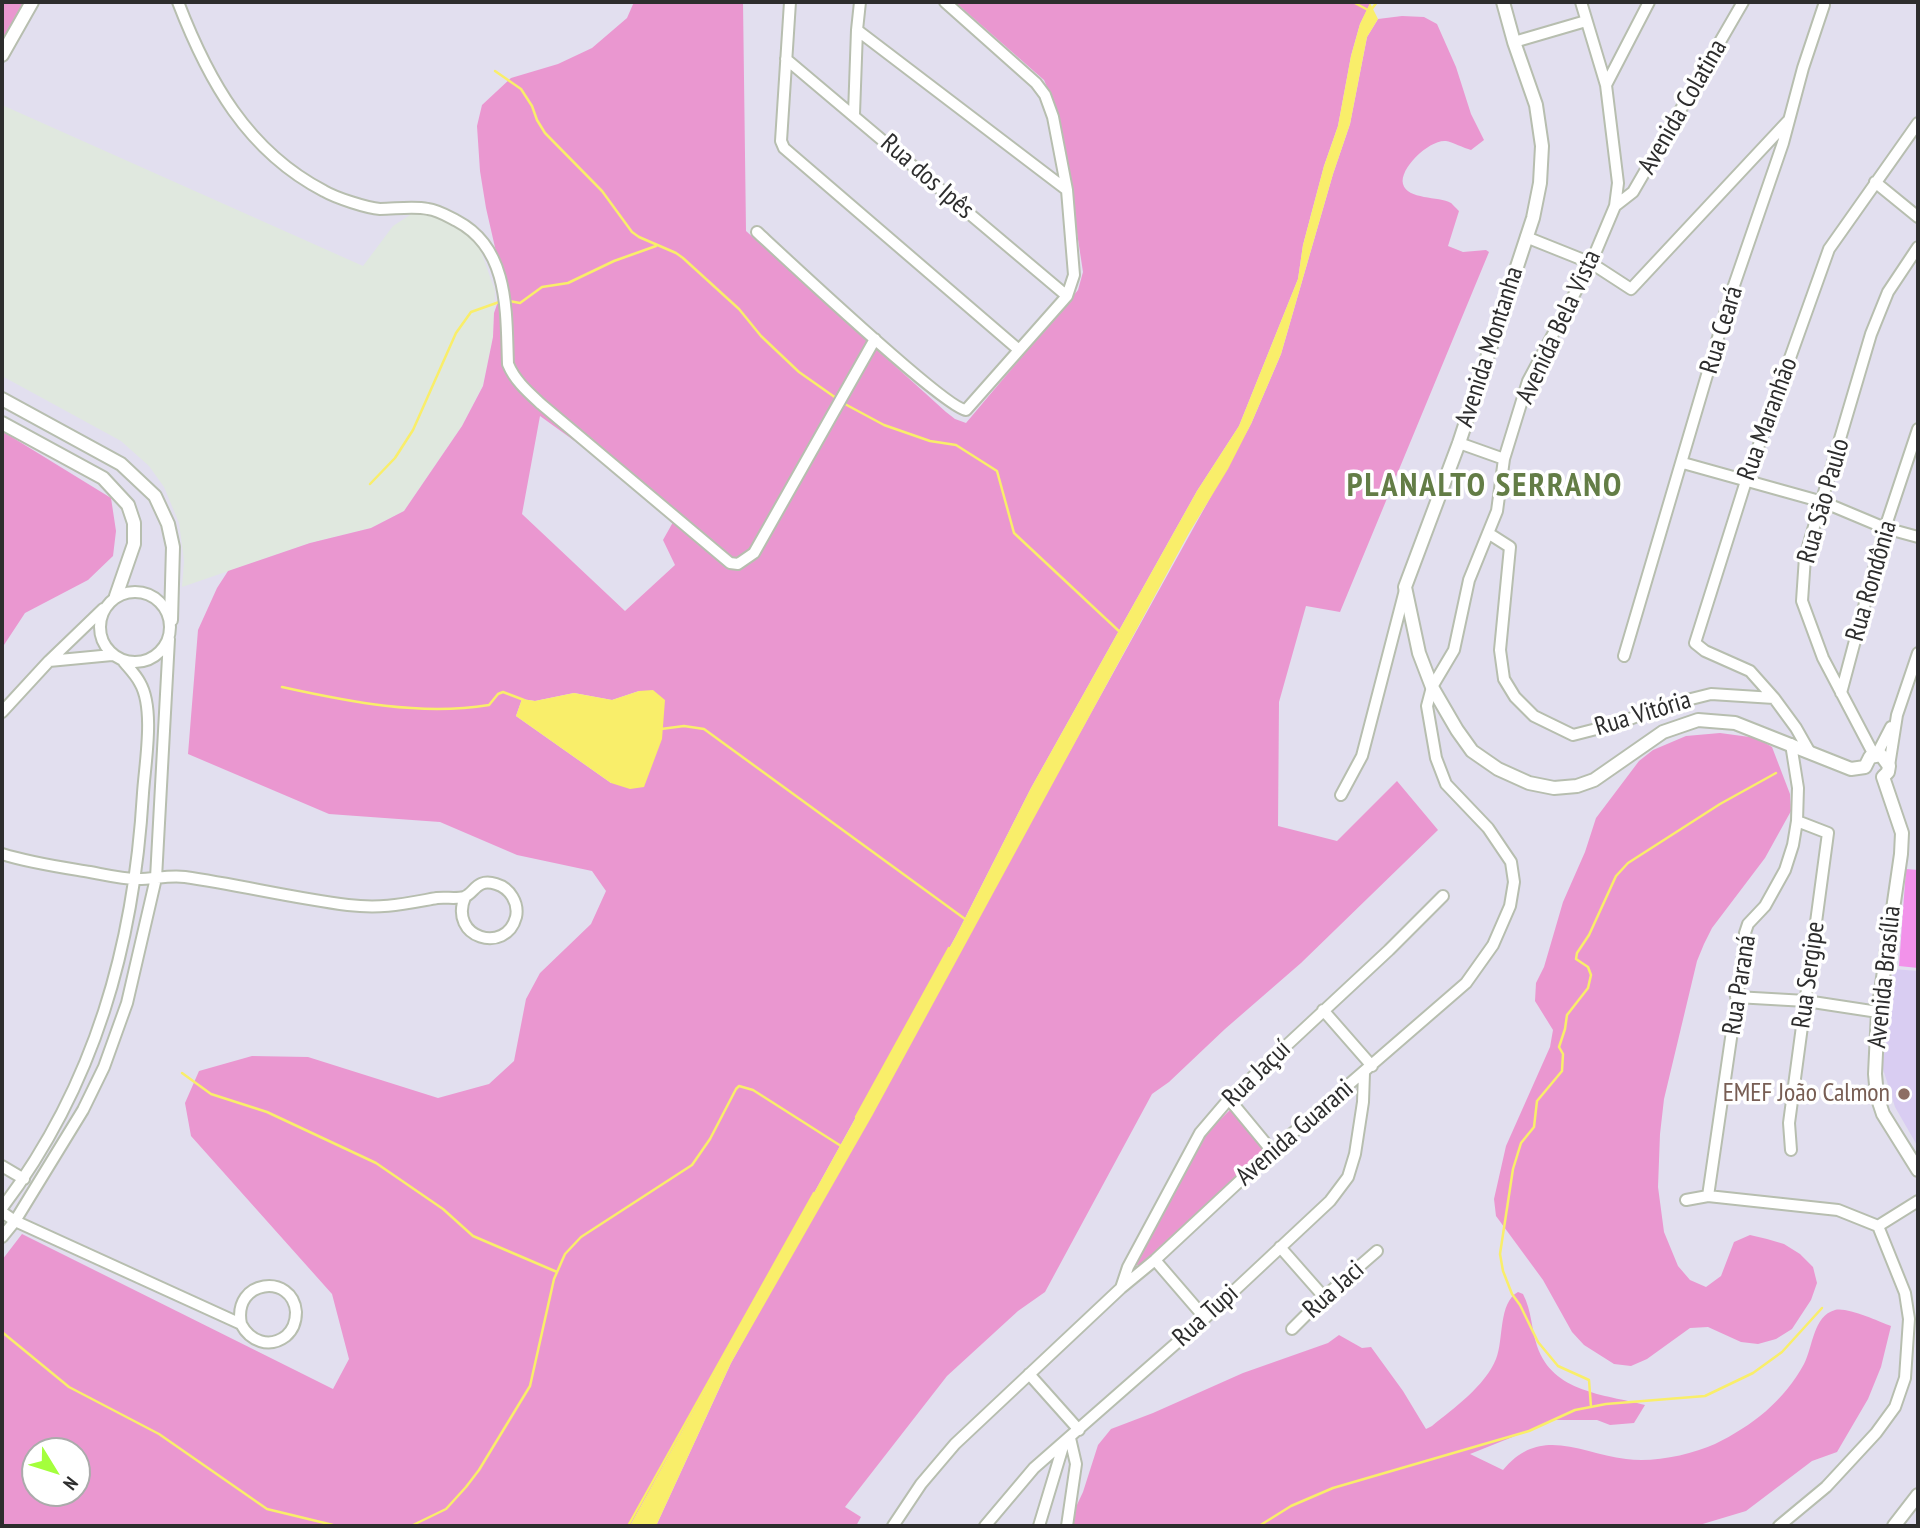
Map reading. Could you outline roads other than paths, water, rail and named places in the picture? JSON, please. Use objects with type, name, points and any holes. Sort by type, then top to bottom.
[{"type":"street","points":[[2,55],[32,2]]},
{"type":"street","points":[[178,2],[195,46],[227,103],[255,139],[287,167],[326,192],[376,209],[428,208],[466,226],[483,242],[490,250],[502,281],[508,364],[524,389],[730,563],[738,564],[754,553],[875,339]]},
{"type":"street","points":[[790,2],[782,141],[784,148],[1019,350]]},
{"type":"street","points":[[854,114],[860,2]]},
{"type":"street","points":[[757,232],[875,339],[946,400],[962,410],[966,410],[1067,296],[1074,275],[1067,190],[1054,117],[1045,95],[1036,83],[945,2]]},
{"type":"street","name":"Avenida Montanha","points":[[1405,587],[1459,443],[1533,218],[1540,183],[1542,146],[1536,105],[1503,2]]},
{"type":"street","name":"Avenida Bela Vista","points":[[1432,687],[1454,650],[1469,580],[1497,511],[1504,459],[1528,382],[1591,263],[1615,206],[1618,183],[1606,85],[1581,2]]},
{"type":"street","points":[[1606,85],[1649,2]]},
{"type":"street","name":"Avenida Colatina","points":[[1615,206],[1633,192],[1743,2]]},
{"type":"street","name":"Rua Ceará","points":[[1624,656],[1730,297],[1783,143],[1803,68],[1824,5]]},
{"type":"street","points":[[1514,42],[1586,21]]},
{"type":"street","points":[[857,30],[1067,190]]},
{"type":"street","name":"Rua dos Ipês","points":[[786,59],[1067,296]]},
{"type":"street","points":[[1526,237],[1591,263],[1632,289],[1790,119]]},
{"type":"street","name":"Rua Maranhão","points":[[1774,698],[1750,671],[1705,651],[1695,643],[1746,481],[1829,249],[1918,123]]},
{"type":"street","points":[[1875,182],[1918,217]]},
{"type":"street","name":"Rua São Paulo","points":[[1875,755],[1823,658],[1802,601],[1805,557],[1871,334],[1888,292],[1918,247]]},
{"type":"street","points":[[2,399],[121,464],[155,496],[168,524],[173,547],[156,878],[127,1003],[104,1067],[83,1110],[15,1221],[2,1237]]},
{"type":"street","points":[[2,423],[103,478],[128,505],[134,523],[134,544],[112,601],[100,617],[99,631],[103,644],[112,655],[124,662],[141,683],[148,717],[139,852],[128,927],[115,978],[92,1048],[66,1105],[24,1179],[2,1210],[15,1221],[241,1324],[251,1338],[258,1341],[275,1342],[289,1332],[294,1325],[296,1308],[288,1294],[281,1289],[272,1286],[256,1288],[243,1299],[240,1307],[241,1324]]},
{"type":"street","name":"Rua Rondônia","points":[[1841,693],[1885,528],[1918,429]]},
{"type":"street","points":[[1459,443],[1504,459]]},
{"type":"street","points":[[1683,463],[1823,502],[1885,528],[1918,537]]},
{"type":"street","name":"Rua Vitória","points":[[1488,533],[1510,547],[1500,650],[1504,680],[1515,697],[1534,716],[1573,735],[1620,723],[1659,707],[1711,694],[1774,698]]},
{"type":"street","points":[[1405,587],[1419,653],[1432,687],[1448,714],[1472,751],[1498,769],[1529,783],[1554,789],[1577,786],[1594,780],[1663,732],[1699,720],[1735,723],[1851,769],[1865,767]]},
{"type":"street","points":[[1341,796],[1362,756],[1405,587]]},
{"type":"street","points":[[2,712],[49,661],[112,601],[129,592],[141,592],[161,603],[171,620]]},
{"type":"street","points":[[124,662],[138,663],[151,659],[162,651],[169,639]]},
{"type":"street","points":[[49,661],[112,655]]},
{"type":"street","points":[[1886,771],[1897,715],[1918,655]]},
{"type":"street","name":"Avenida Guarani","points":[[893,1526],[921,1484],[956,1444],[1121,1288],[1155,1260],[1272,1151],[1466,983],[1493,945],[1510,906],[1514,882],[1511,862],[1502,844],[1446,784],[1436,758],[1428,720],[1427,706],[1432,687]]},
{"type":"street","points":[[1774,698],[1809,751]]},
{"type":"street","points":[[1428,720],[1438,714],[1448,714]]},
{"type":"street","points":[[1886,771],[1871,777],[1865,767],[1867,759],[1875,755],[1897,715]]},
{"type":"street","name":"Rua Paraná","points":[[1708,1196],[1745,933],[1748,924],[1765,906],[1785,870],[1797,821],[1798,788],[1791,744]]},
{"type":"street","points":[[1875,755],[1885,758],[1886,771]]},
{"type":"street","name":"Avenida Brasília","points":[[1886,771],[1902,833],[1878,1012],[1875,1073],[1877,1096],[1884,1114],[1918,1170]]},
{"type":"street","name":"Rua Sergipe","points":[[1791,1150],[1789,1122],[1828,833],[1797,821]]},
{"type":"street","points":[[2,854],[34,864],[135,879],[183,877],[377,908],[440,898],[465,897],[479,885],[497,884],[512,894],[517,912],[510,929],[495,938],[477,936],[464,923],[461,914],[465,897]]},
{"type":"street","name":"Rua Jaçuí","points":[[1121,1288],[1128,1267],[1200,1133],[1229,1099],[1443,896]]},
{"type":"street","points":[[1737,997],[1806,1001],[1878,1012]]},
{"type":"street","points":[[1323,1010],[1368,1070]]},
{"type":"street","name":"Rua Tupi","points":[[985,1526],[1034,1468],[1205,1318],[1330,1201],[1348,1177],[1355,1154],[1368,1070]]},
{"type":"street","points":[[1229,1099],[1272,1151]]},
{"type":"street","points":[[2,1166],[24,1179]]},
{"type":"street","points":[[1686,1200],[1708,1196],[1838,1210],[1878,1226],[1905,1293],[1909,1319],[1905,1378],[1895,1407],[1876,1433],[1826,1487],[1779,1526]]},
{"type":"street","points":[[1878,1226],[1918,1201]]},
{"type":"street","points":[[1280,1247],[1324,1297]]},
{"type":"street","name":"Rua Jaci","points":[[1292,1329],[1377,1251]]},
{"type":"street","points":[[1155,1260],[1205,1318]]},
{"type":"street","points":[[1029,1374],[1079,1430]]},
{"type":"street","points":[[1039,1526],[1067,1441]]},
{"type":"street","points":[[1067,1441],[1076,1464],[1067,1526]]},
{"type":"street","points":[[1894,1526],[1918,1495]]},
{"type":"waterway","points":[[1353,2],[1368,10]]},
{"type":"waterway","points":[[1371,10],[1377,2]]},
{"type":"waterway","points":[[495,71],[521,89],[545,133],[602,191],[632,232],[683,258],[739,309],[761,336],[799,372],[836,398]]},
{"type":"waterway","points":[[509,301],[520,303],[542,287],[568,283],[614,261],[656,246]]},
{"type":"waterway","points":[[370,484],[395,458],[413,430],[456,333],[471,312],[502,301]]},
{"type":"waterway","points":[[843,403],[884,425],[930,441],[956,445],[997,471],[1014,533],[1121,633]]},
{"type":"waterway","points":[[282,687],[333,698],[411,708],[489,705],[503,692],[524,700]]},
{"type":"waterway","points":[[661,729],[684,726],[704,729],[965,919]]},
{"type":"waterway","points":[[1591,1407],[1589,1380],[1558,1366],[1538,1342],[1503,1271],[1500,1254],[1513,1169],[1521,1143],[1534,1127],[1537,1101],[1562,1071],[1563,1054],[1559,1047],[1567,1015],[1588,988],[1591,975],[1588,967],[1576,959],[1577,953],[1589,935],[1616,876],[1628,863],[1720,804],[1776,773]]},
{"type":"waterway","points":[[856,1117],[949,948]]},
{"type":"waterway","points":[[182,1073],[211,1094],[267,1112],[376,1163],[443,1209],[473,1236],[557,1272]]},
{"type":"waterway","points":[[411,1526],[446,1509],[466,1487],[530,1386],[554,1279],[565,1254],[581,1237],[692,1165],[710,1139],[739,1086],[753,1090],[841,1146]]},
{"type":"waterway","points":[[628,1526],[814,1193]]},
{"type":"waterway","points":[[1259,1526],[1291,1506],[1333,1488],[1529,1431],[1575,1410],[1606,1404],[1705,1396],[1753,1373],[1782,1352],[1822,1308]]},
{"type":"waterway","points":[[2,1332],[69,1387],[159,1434],[267,1509],[333,1525],[351,1526]]},
{"type":"place","name":"EMEF João Calmon","points":[[1904,1094]]},
{"type":"district","name":"PLANALTO SERRANO","points":[[1485,487]]}]
